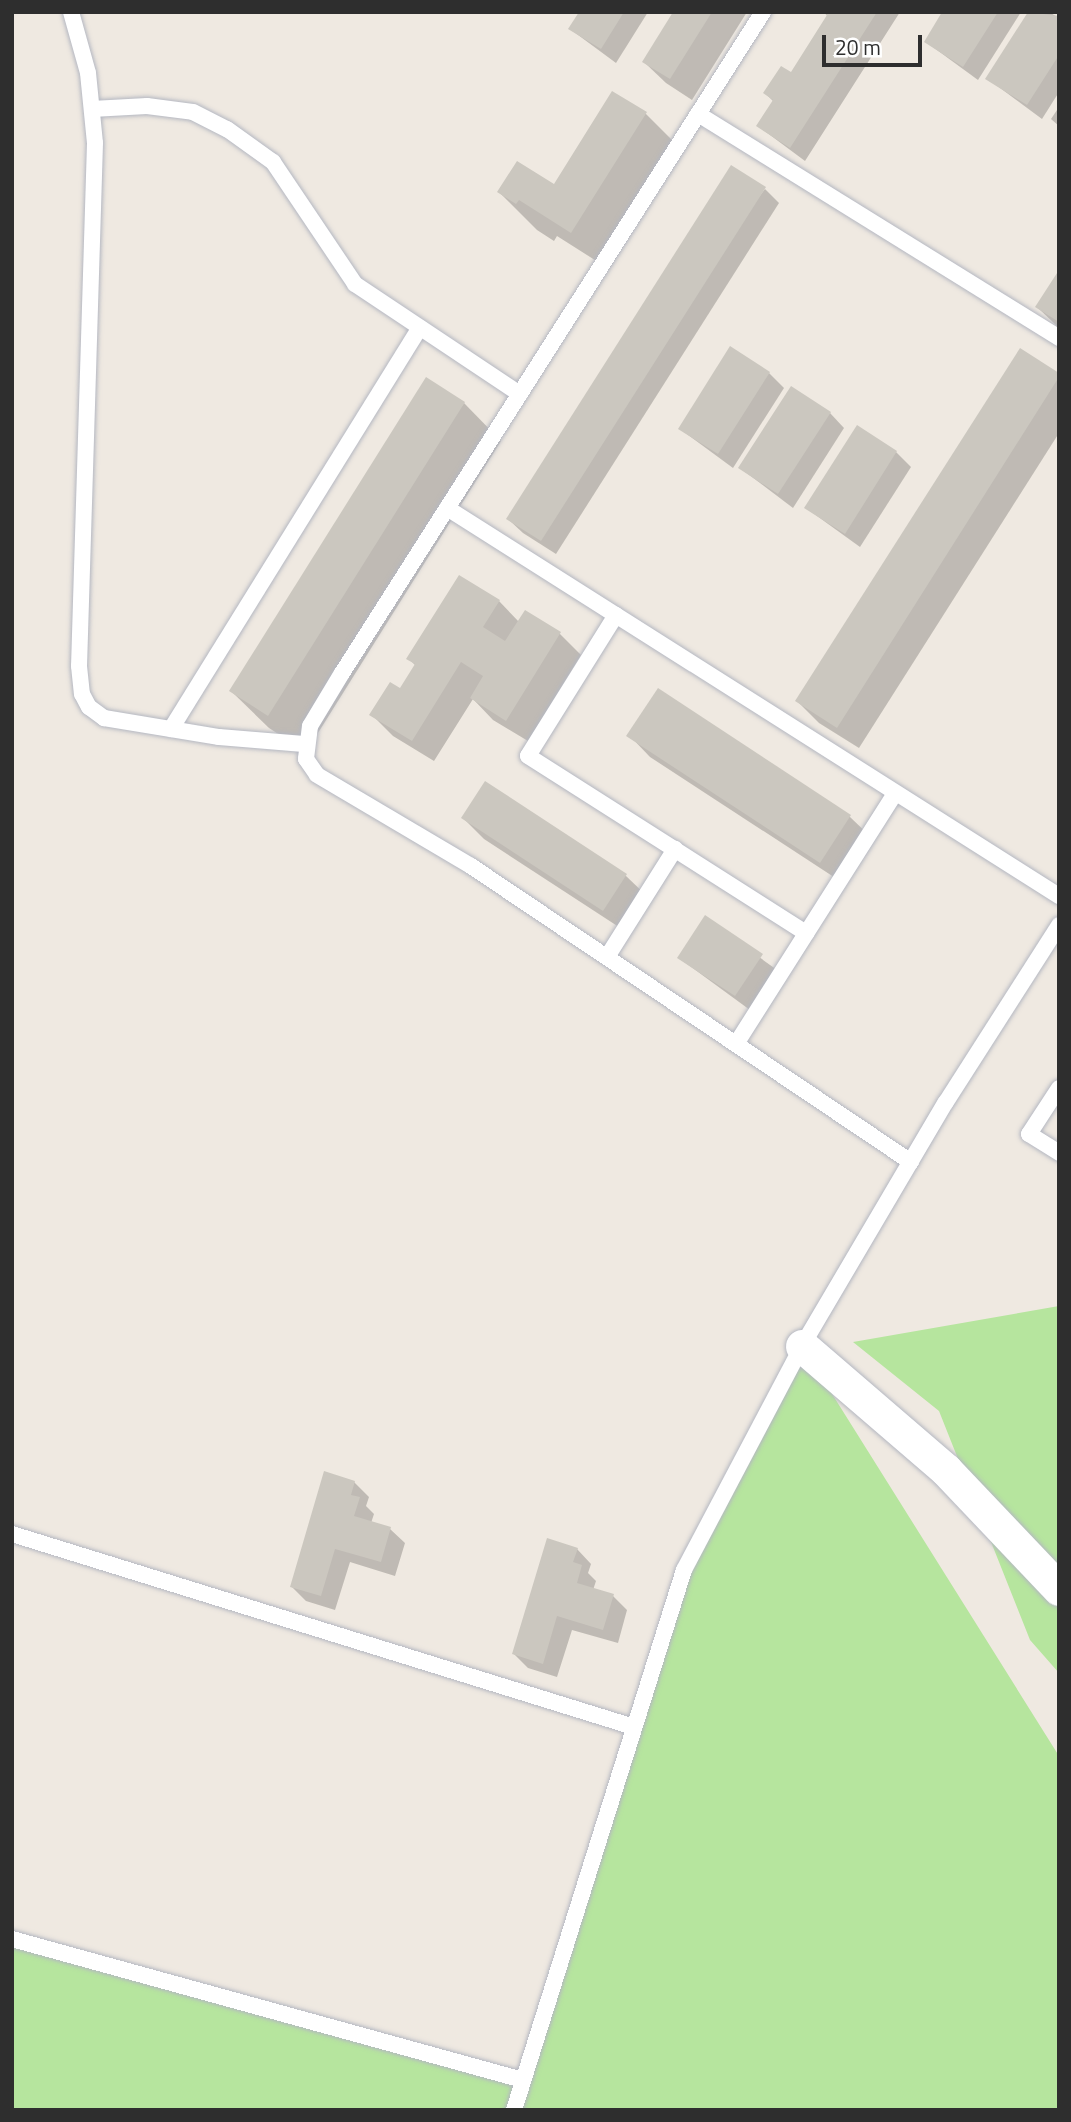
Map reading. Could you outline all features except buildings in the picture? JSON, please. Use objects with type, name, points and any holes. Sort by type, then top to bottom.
[{"type":"street","points":[[802,1346],[946,1471],[1059,1589]]},
{"type":"lane","points":[[71,12],[88,73],[95,197],[79,652],[82,694],[89,707],[104,718],[171,729],[304,744]]},
{"type":"lane","points":[[762,12],[336,684],[304,744],[306,759],[317,775],[471,866],[911,1162]]},
{"type":"lane","points":[[92,109],[147,107],[193,111],[228,129],[273,162],[355,284],[520,394]]},
{"type":"lane","points":[[698,114],[1059,338]]},
{"type":"lane","points":[[171,729],[421,328]]},
{"type":"lane","points":[[447,508],[1059,897]]},
{"type":"lane","points":[[616,615],[528,756],[806,933]]},
{"type":"lane","points":[[736,1044],[895,793]]},
{"type":"lane","points":[[607,957],[675,849]]},
{"type":"lane","points":[[514,2110],[684,1570],[802,1346],[911,1162],[1059,925]]},
{"type":"lane","points":[[1059,1088],[1028,1134],[1059,1153]]},
{"type":"lane","points":[[12,1534],[634,1727]]},
{"type":"lane","points":[[12,1938],[523,2080]]},
{"type":"green space","points":[[1059,1306],[1059,1673],[1030,1640],[939,1411],[853,1342]]},
{"type":"green space","points":[[802,1346],[1059,1756],[1059,2110],[12,2110],[12,1939],[523,2080],[684,1570]]}]
